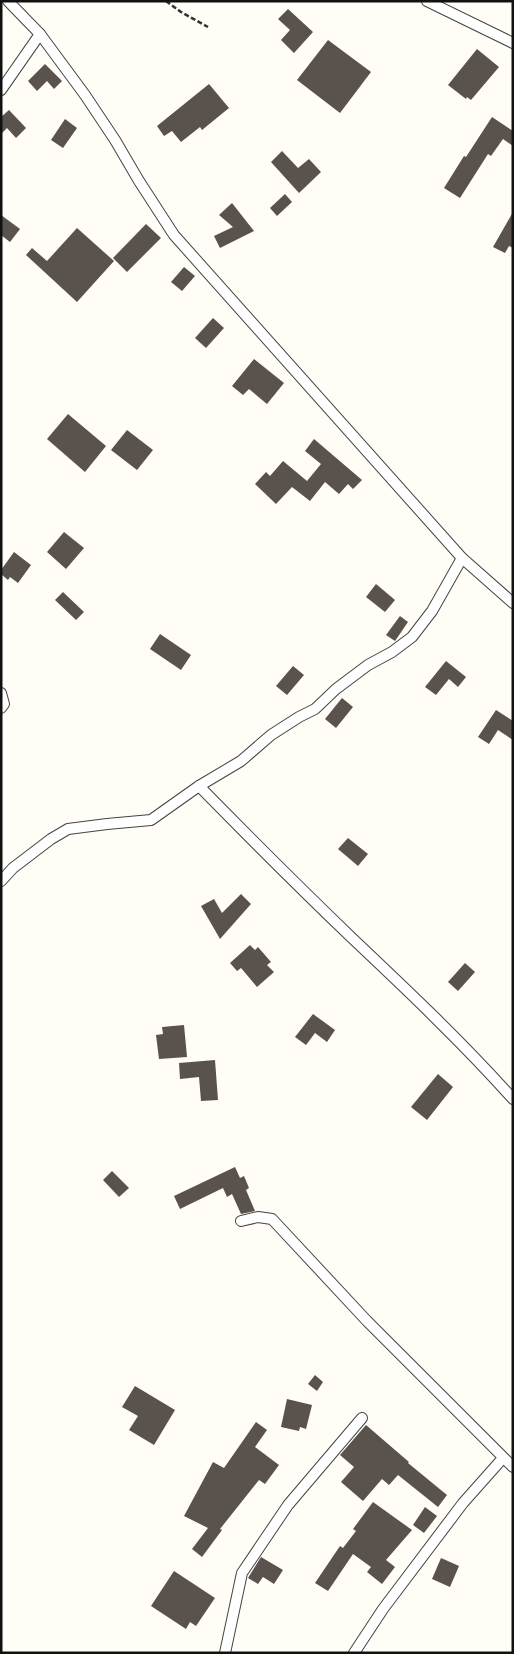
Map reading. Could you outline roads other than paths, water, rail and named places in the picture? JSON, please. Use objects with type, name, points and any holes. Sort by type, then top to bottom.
[{"type":"street","points":[[427,1],[513,43]]},
{"type":"street","points":[[9,2],[40,34],[85,95],[174,235],[462,558],[513,603]]},
{"type":"street","points":[[1,90],[40,34]]},
{"type":"street","points":[[1,881],[13,868],[51,839],[68,829],[151,820],[199,786],[241,761],[272,735],[315,709],[368,665],[392,652],[412,637],[432,611],[462,558]]},
{"type":"street","points":[[1,693],[4,704],[1,708]]},
{"type":"street","points":[[199,786],[292,880],[425,1008],[492,1075],[513,1099]]},
{"type":"street","points":[[241,1221],[258,1216],[272,1219],[367,1321],[513,1467]]},
{"type":"street","points":[[225,1653],[242,1573],[288,1505],[362,1418]]},
{"type":"street","points":[[354,1653],[383,1609],[463,1503],[503,1458]]}]
